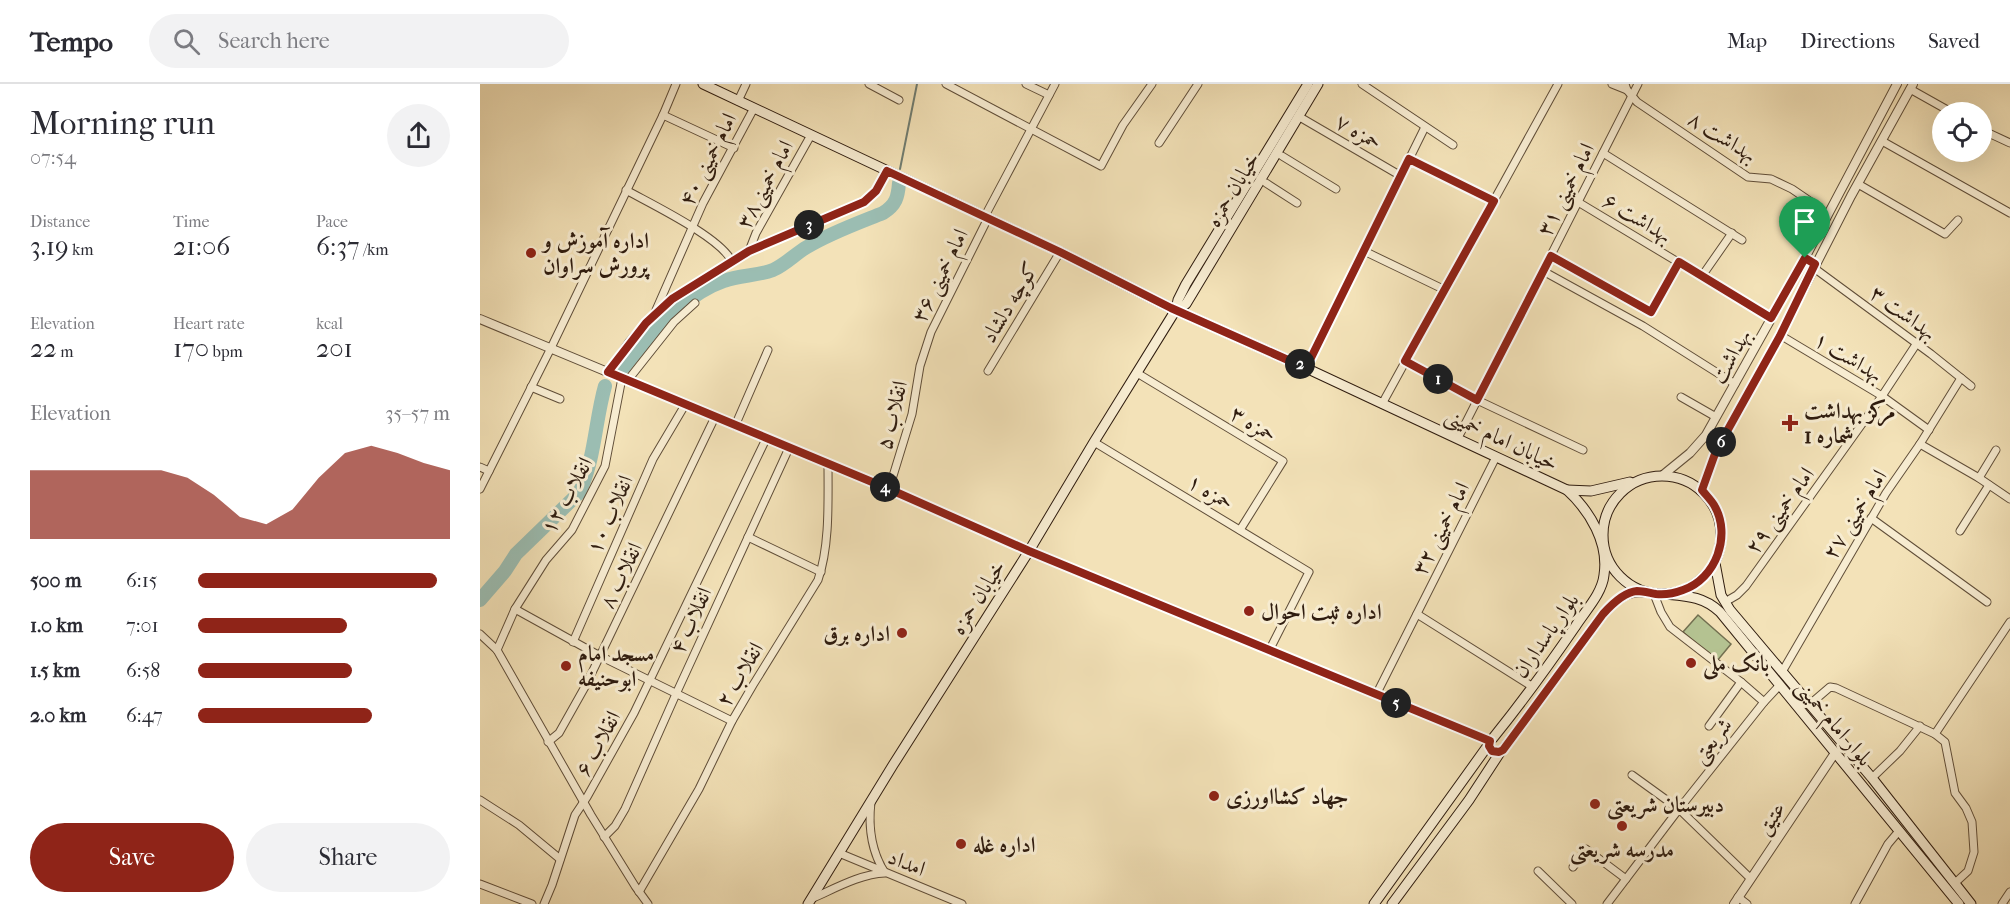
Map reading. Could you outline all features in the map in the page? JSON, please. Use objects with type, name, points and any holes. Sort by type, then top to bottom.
[{"type":"main road","name":"خیابان امام خمینی","points":[[703,84],[1060,252],[1176,310],[1567,490]]},
{"type":"main road","name":"خیابان حمزه","points":[[809,902],[1029,551],[1176,310],[1186,284],[1308,84]]},
{"type":"main road","name":"خیابان حمزه","points":[[1176,310],[1186,304],[1317,84]]},
{"type":"main road","points":[[1663,475],[1685,480],[1702,490],[1714,506],[1721,525],[1721,544],[1714,563],[1702,579],[1684,590],[1654,593],[1630,585],[1617,575],[1608,561],[1586,511],[1567,490],[1603,489],[1642,478],[1663,475]]},
{"type":"main road","points":[[1603,546],[1602,529],[1614,498],[1627,486],[1642,478]]},
{"type":"main road","name":"بلوار پاسداران","points":[[1374,904],[1491,741],[1533,687],[1598,592],[1604,576],[1603,546]]},
{"type":"main road","name":"بلوار امام خمینی","points":[[1714,563],[1725,602],[1842,745],[1872,778],[1971,904]]},
{"type":"main road","name":"بلوار پاسداران","points":[[1392,904],[1608,608],[1636,591],[1654,593]]},
{"type":"main road","name":"بلوار امام خمینی","points":[[1654,593],[1695,597],[1710,603],[1959,904]]},
{"type":"main road","points":[[1491,741],[1492,751],[1497,753],[1503,749]]},
{"type":"main road","points":[[1835,753],[1842,745]]},
{"type":"street","points":[[480,489],[663,116],[676,84]]},
{"type":"street","points":[[738,101],[747,84]]},
{"type":"street","points":[[869,84],[899,100]]},
{"type":"street","points":[[946,84],[1101,166],[1123,125],[1152,84]]},
{"type":"street","points":[[1026,84],[1049,95]]},
{"type":"street","name":"امام خمینی ۳۶","points":[[925,349],[986,217],[1055,84]]},
{"type":"street","points":[[1159,143],[1198,84]]},
{"type":"street","points":[[1362,84],[1453,145]]},
{"type":"street","points":[[1382,404],[1558,84]]},
{"type":"street","points":[[1612,84],[1626,87]]},
{"type":"street","name":"امام خمینی ۳۱","points":[[1458,438],[1638,84]]},
{"type":"street","name":"بهداشت","points":[[1663,475],[1699,444],[1716,417],[1805,258],[1897,84]]},
{"type":"street","name":"بهداشت ۸","points":[[1626,87],[1637,102],[1748,177],[1771,179],[1792,189],[1814,204],[1826,219]]},
{"type":"street","points":[[1912,87],[1935,102]]},
{"type":"street","name":"بهداشت","points":[[1702,490],[1716,451],[1780,336],[1814,266],[1912,87]]},
{"type":"street","name":"امام خمینی ۴۰","points":[[655,313],[703,203],[754,108]]},
{"type":"street","points":[[663,116],[734,148]]},
{"type":"street","name":"حمزه ۷","points":[[1298,117],[1401,176]]},
{"type":"street","points":[[1306,368],[1425,127]]},
{"type":"street","name":"امام خمینی۳۸","points":[[749,251],[756,233],[811,135]]},
{"type":"street","points":[[1992,135],[2010,143]]},
{"type":"street","points":[[1882,141],[2010,213]]},
{"type":"street","points":[[1603,153],[1742,240]]},
{"type":"street","points":[[1282,156],[1336,189]]},
{"type":"street","points":[[1409,159],[1494,201]]},
{"type":"street","points":[[608,372],[629,342],[655,313],[672,299],[749,251],[864,202],[876,191],[887,171]]},
{"type":"street","points":[[1266,183],[1297,203]]},
{"type":"street","points":[[1858,184],[1945,234],[1958,220]]},
{"type":"street","points":[[626,190],[693,228],[729,255],[732,262]]},
{"type":"street","name":"بهداشت ۶","points":[[1578,202],[1771,318]]},
{"type":"street","points":[[1702,276],[1732,233]]},
{"type":"street","points":[[1364,251],[1445,290]]},
{"type":"street","name":"کوچه دلشاد","points":[[988,371],[1060,252]]},
{"type":"street","points":[[1551,256],[1651,312],[1679,262]]},
{"type":"street","points":[[1805,258],[1814,266]]},
{"type":"street","name":"بهداشت ۳","points":[[1814,266],[1971,386]]},
{"type":"street","points":[[1543,270],[1643,326],[1734,386],[1746,397]]},
{"type":"street","points":[[625,379],[666,331],[695,303]]},
{"type":"street","points":[[480,319],[828,463],[1029,551],[1491,741]]},
{"type":"street","name":"بهداشت ۱","points":[[1780,336],[1882,396],[1929,430]]},
{"type":"street","name":"امام خمینی ۲۹","points":[[1725,602],[1746,586],[1917,344]]},
{"type":"street","name":"انقلاب ۵","points":[[889,489],[912,414],[925,349]]},
{"type":"street","points":[[735,426],[768,350]]},
{"type":"street","points":[[1405,361],[1477,400],[1583,450]]},
{"type":"street","name":"حمزه ۳","points":[[1137,373],[1283,461],[1240,530]]},
{"type":"street","name":"امام خمینی ۲۷","points":[[1782,672],[1886,493],[1961,378]]},
{"type":"street","name":"انقلاب ۱۲","points":[[497,650],[515,609],[546,560],[572,530],[605,466],[625,379]]},
{"type":"street","points":[[531,387],[560,399]]},
{"type":"street","points":[[1682,397],[1716,417]]},
{"type":"street","name":"انقلاب ۱۰","points":[[573,642],[653,459],[685,405]]},
{"type":"street","name":"انقلاب ۸","points":[[548,742],[559,733],[600,656],[715,417]]},
{"type":"street","name":"انقلاب ۶","points":[[544,904],[575,815],[619,742],[650,681],[766,439]]},
{"type":"street","name":"حمزه ۱","points":[[1094,442],[1309,572],[1269,651]]},
{"type":"street","points":[[1920,444],[1989,484],[2010,499]]},
{"type":"street","name":"انقلاب ۴","points":[[604,837],[615,826],[625,809],[789,448]]},
{"type":"street","points":[[1979,478],[1996,450]]},
{"type":"street","name":"امام خمینی ۳۲","points":[[1376,695],[1496,457]]},
{"type":"street","name":"انقلاب ۲","points":[[639,892],[704,780],[732,721],[818,580],[821,572],[827,518],[828,463]]},
{"type":"street","points":[[480,467],[489,471]]},
{"type":"street","points":[[1960,531],[1989,484]]},
{"type":"street","points":[[1871,518],[1987,602]]},
{"type":"street","points":[[748,537],[821,572]]},
{"type":"street","points":[[1654,593],[1660,612],[1670,627],[1764,702]]},
{"type":"street","points":[[515,609],[600,656],[732,721]]},
{"type":"street","points":[[1417,614],[1533,687]]},
{"type":"street","points":[[1935,734],[2010,622]]},
{"type":"street","points":[[480,634],[497,650],[604,837],[648,904]]},
{"type":"street","points":[[1709,726],[1741,682]]},
{"type":"street","name":"شریعتی","points":[[1607,904],[1679,809],[1779,686]]},
{"type":"street","points":[[1809,705],[1830,687],[1836,688],[1920,726],[1945,742],[1955,793],[1966,808],[1972,822],[1974,852],[1968,872],[1955,883]]},
{"type":"street","points":[[1872,778],[1900,752],[1920,726]]},
{"type":"street","name":"عتیق","points":[[1736,901],[1835,753]]},
{"type":"street","points":[[1632,775],[1679,809],[1750,879]]},
{"type":"street","points":[[480,800],[519,825],[560,859]]},
{"type":"street","points":[[809,902],[863,877],[885,873],[873,850],[870,828],[872,800]]},
{"type":"street","points":[[1855,904],[1888,844],[1899,831]]},
{"type":"street","points":[[1573,867],[1586,849],[1626,879]]},
{"type":"street","name":"امداد","points":[[839,853],[962,904]]},
{"type":"street","points":[[1538,871],[1572,904]]},
{"type":"street","points":[[480,884],[532,904]]},
{"type":"street","points":[[2002,904],[2010,892]]},
{"type":"street","points":[[1736,901],[1747,904]]},
{"type":"green space","points":[[1698,615],[1731,644],[1717,661],[1683,632]]},
{"type":"waterway","points":[[900,169],[917,84]]},
{"type":"waterway","points":[[624,367],[644,342],[669,317],[696,296],[730,279],[773,270],[816,242],[883,213],[896,200],[899,183]]},
{"type":"waterway","points":[[480,600],[505,571],[516,554],[579,493],[592,454],[605,386]]},
{"type":"place","name":"اداره آموزش و پرورش سراوان","points":[[531,253]]},
{"type":"place","name":"مرکز بهداشت شماره 1","points":[[1790,423]]},
{"type":"place","name":"اداره ثبت احوال","points":[[1249,611]]},
{"type":"place","name":"اداره برق","points":[[902,633]]},
{"type":"place","name":"بانک ملی","points":[[1691,663]]},
{"type":"place","name":"مسجد امام ابوحنیفه","points":[[566,666]]},
{"type":"place","name":"جهاد کشااورزی","points":[[1214,796]]},
{"type":"place","name":"دبیرستان شریعتی","points":[[1595,804]]},
{"type":"place","name":"مدرسه شریعتی","points":[[1622,826]]},
{"type":"place","name":"اداره غله","points":[[961,844]]},
{"type":"route","points":[[1409,159],[1494,201],[1405,361],[1477,400],[1551,256],[1651,312],[1679,262],[1771,318],[1805,258],[1815,264],[1813,270],[1780,336],[1716,451],[1702,490],[1714,506],[1721,525],[1721,544],[1714,563],[1702,579],[1684,590],[1664,594],[1636,591],[1613,603],[1503,750],[1497,753],[1490,749],[1490,741],[1480,739],[1029,551],[828,463],[608,372],[629,342],[655,313],[672,299],[749,251],[864,202],[876,191],[887,171],[1060,252],[1171,308],[1306,368],[1409,159]]}]
